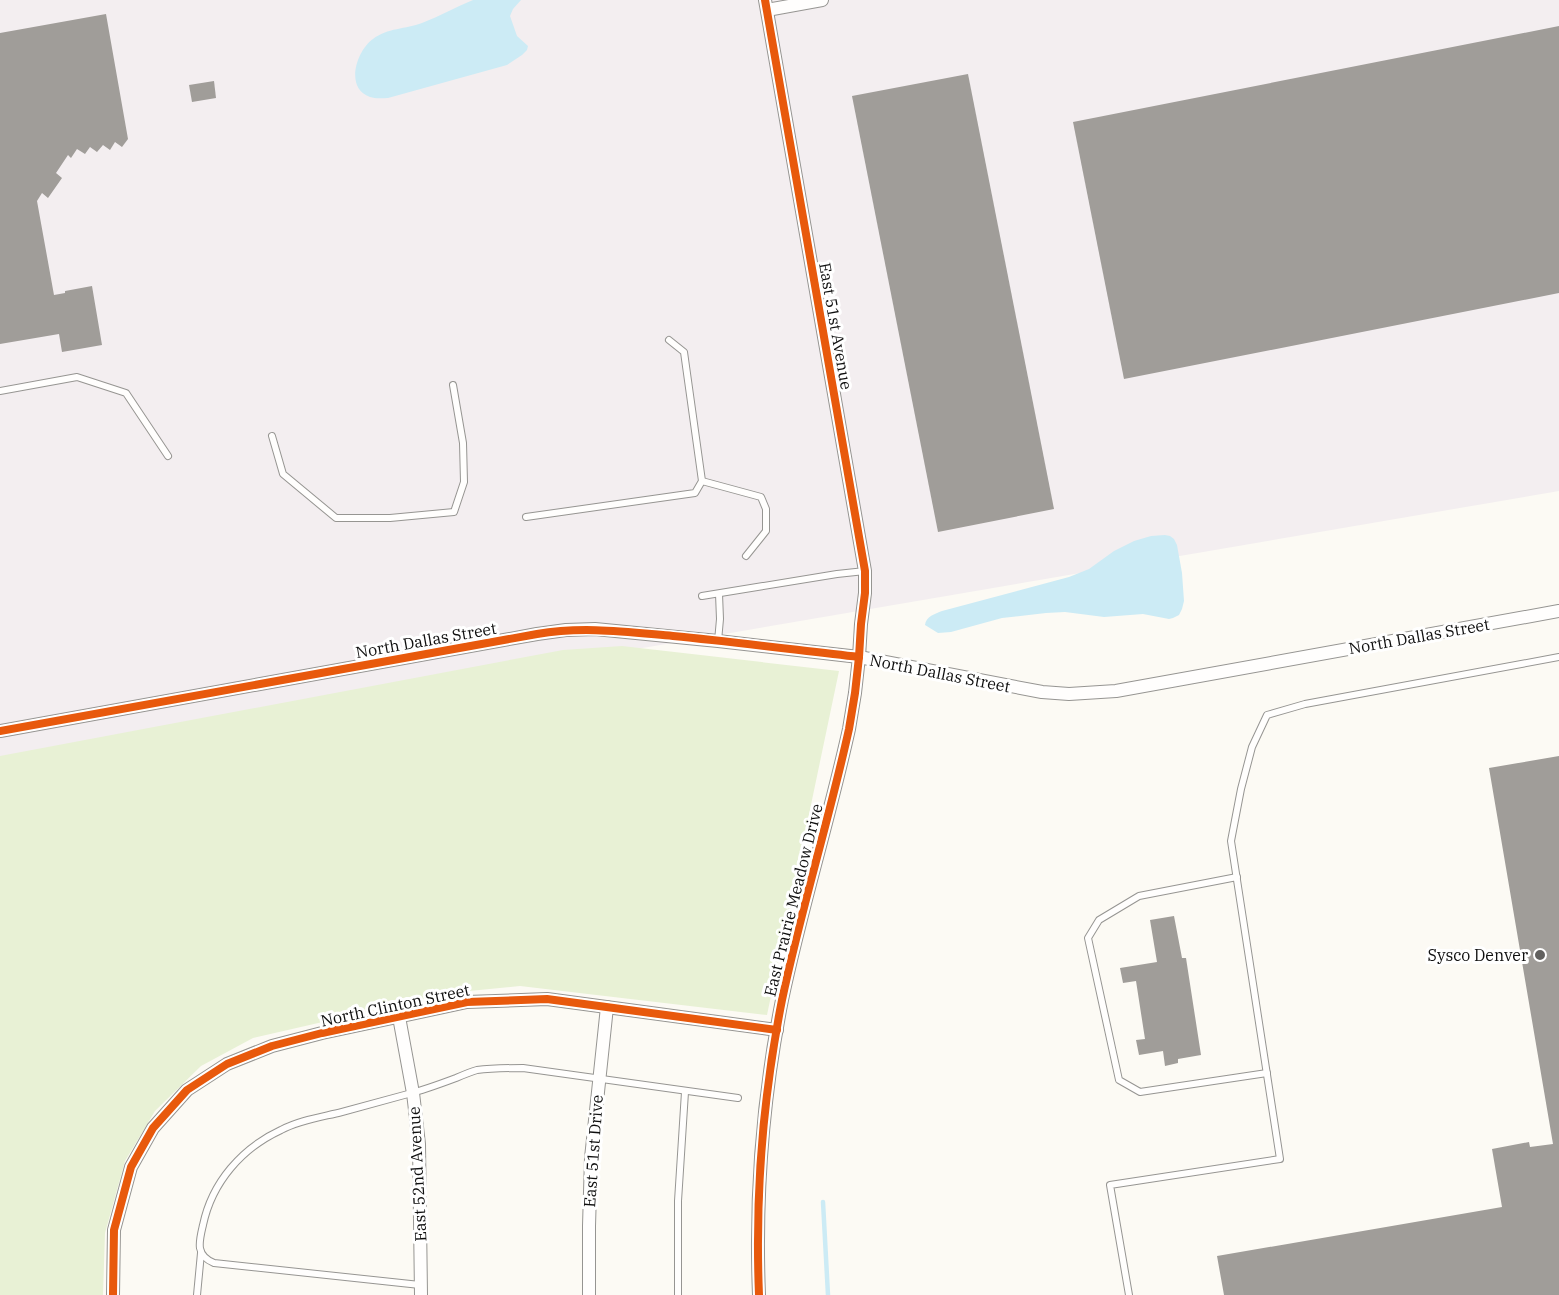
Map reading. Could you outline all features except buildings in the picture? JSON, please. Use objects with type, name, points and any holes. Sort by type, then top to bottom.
[{"type":"street","points":[[766,5],[822,0]]},
{"type":"street","name":"East 51st Avenue","points":[[766,5],[865,571],[859,657]]},
{"type":"street","name":"North Dallas Street","points":[[0,731],[551,632],[580,629],[718,640],[859,657],[1042,692],[1069,694],[1098,693],[1559,611]]},
{"type":"street","name":"East Prairie Meadow Drive","points":[[759,1295],[760,1172],[767,1095],[777,1030],[791,961],[847,737],[859,657]]},
{"type":"street","name":"North Clinton Street","points":[[113,1295],[114,1230],[131,1167],[153,1128],[188,1090],[227,1064],[272,1046],[467,1002],[546,999],[777,1030]]},
{"type":"street","name":"East 51st Drive","points":[[589,1295],[590,1179],[607,1007]]},
{"type":"street","name":"East 52nd Avenue","points":[[399,1017],[413,1093],[419,1144],[421,1290]]},
{"type":"lane","points":[[526,517],[695,492],[702,481],[684,352],[669,340]]},
{"type":"lane","points":[[0,391],[77,377],[126,393],[168,456]]},
{"type":"lane","points":[[272,436],[283,474],[336,518],[390,518],[454,512],[464,482],[463,442],[453,386]]},
{"type":"lane","points":[[702,481],[761,497],[766,509],[766,531],[746,556]]},
{"type":"lane","points":[[702,596],[865,571]]},
{"type":"lane","points":[[718,640],[719,594]]},
{"type":"lane","points":[[1129,1295],[1110,1185],[1280,1159],[1231,841],[1252,747],[1267,715],[1316,702],[1559,657]]},
{"type":"lane","points":[[1237,877],[1139,896],[1099,920],[1088,938],[1119,1080],[1140,1092],[1267,1073]]},
{"type":"lane","points":[[197,1295],[200,1240],[204,1220],[221,1179],[238,1159],[259,1142],[282,1129],[413,1093],[475,1070],[501,1068],[523,1068],[738,1098]]},
{"type":"lane","points":[[678,1295],[677,1223],[685,1092]]},
{"type":"lane","points":[[201,1253],[214,1263],[421,1290]]},
{"type":"shaded area","points":[[0,0],[1559,0],[1559,491],[0,758]]},
{"type":"green space","points":[[622,646],[839,671],[767,1015],[520,986],[449,993],[253,1038],[201,1066],[155,1111],[125,1161],[105,1233],[103,1295],[0,1295],[0,756],[563,650]]},
{"type":"water","points":[[473,0],[521,0],[510,16],[517,36],[528,46],[522,55],[507,65],[388,98],[372,98],[357,86],[355,78],[358,60],[367,44],[378,35],[422,23]]},
{"type":"water","points":[[1165,535],[1174,539],[1177,545],[1182,573],[1184,601],[1179,615],[1173,618],[1143,614],[1104,617],[1065,612],[1002,618],[951,632],[938,633],[925,625],[929,617],[942,611],[1069,577],[1089,569],[1114,551],[1134,541]]},
{"type":"waterway","points":[[823,1202],[828,1295]]},
{"type":"cycle path","points":[[759,1295],[758,1221],[762,1147],[775,1036],[806,898],[849,729],[865,593],[865,571],[765,0]]},
{"type":"cycle path","points":[[0,731],[537,634],[571,630],[639,633],[859,657]]},
{"type":"cycle path","points":[[113,1295],[114,1230],[131,1167],[153,1128],[187,1090],[227,1064],[272,1046],[467,1002],[547,999],[777,1030]]},
{"type":"place","name":"Sysco Denver","points":[[1540,955]]}]
